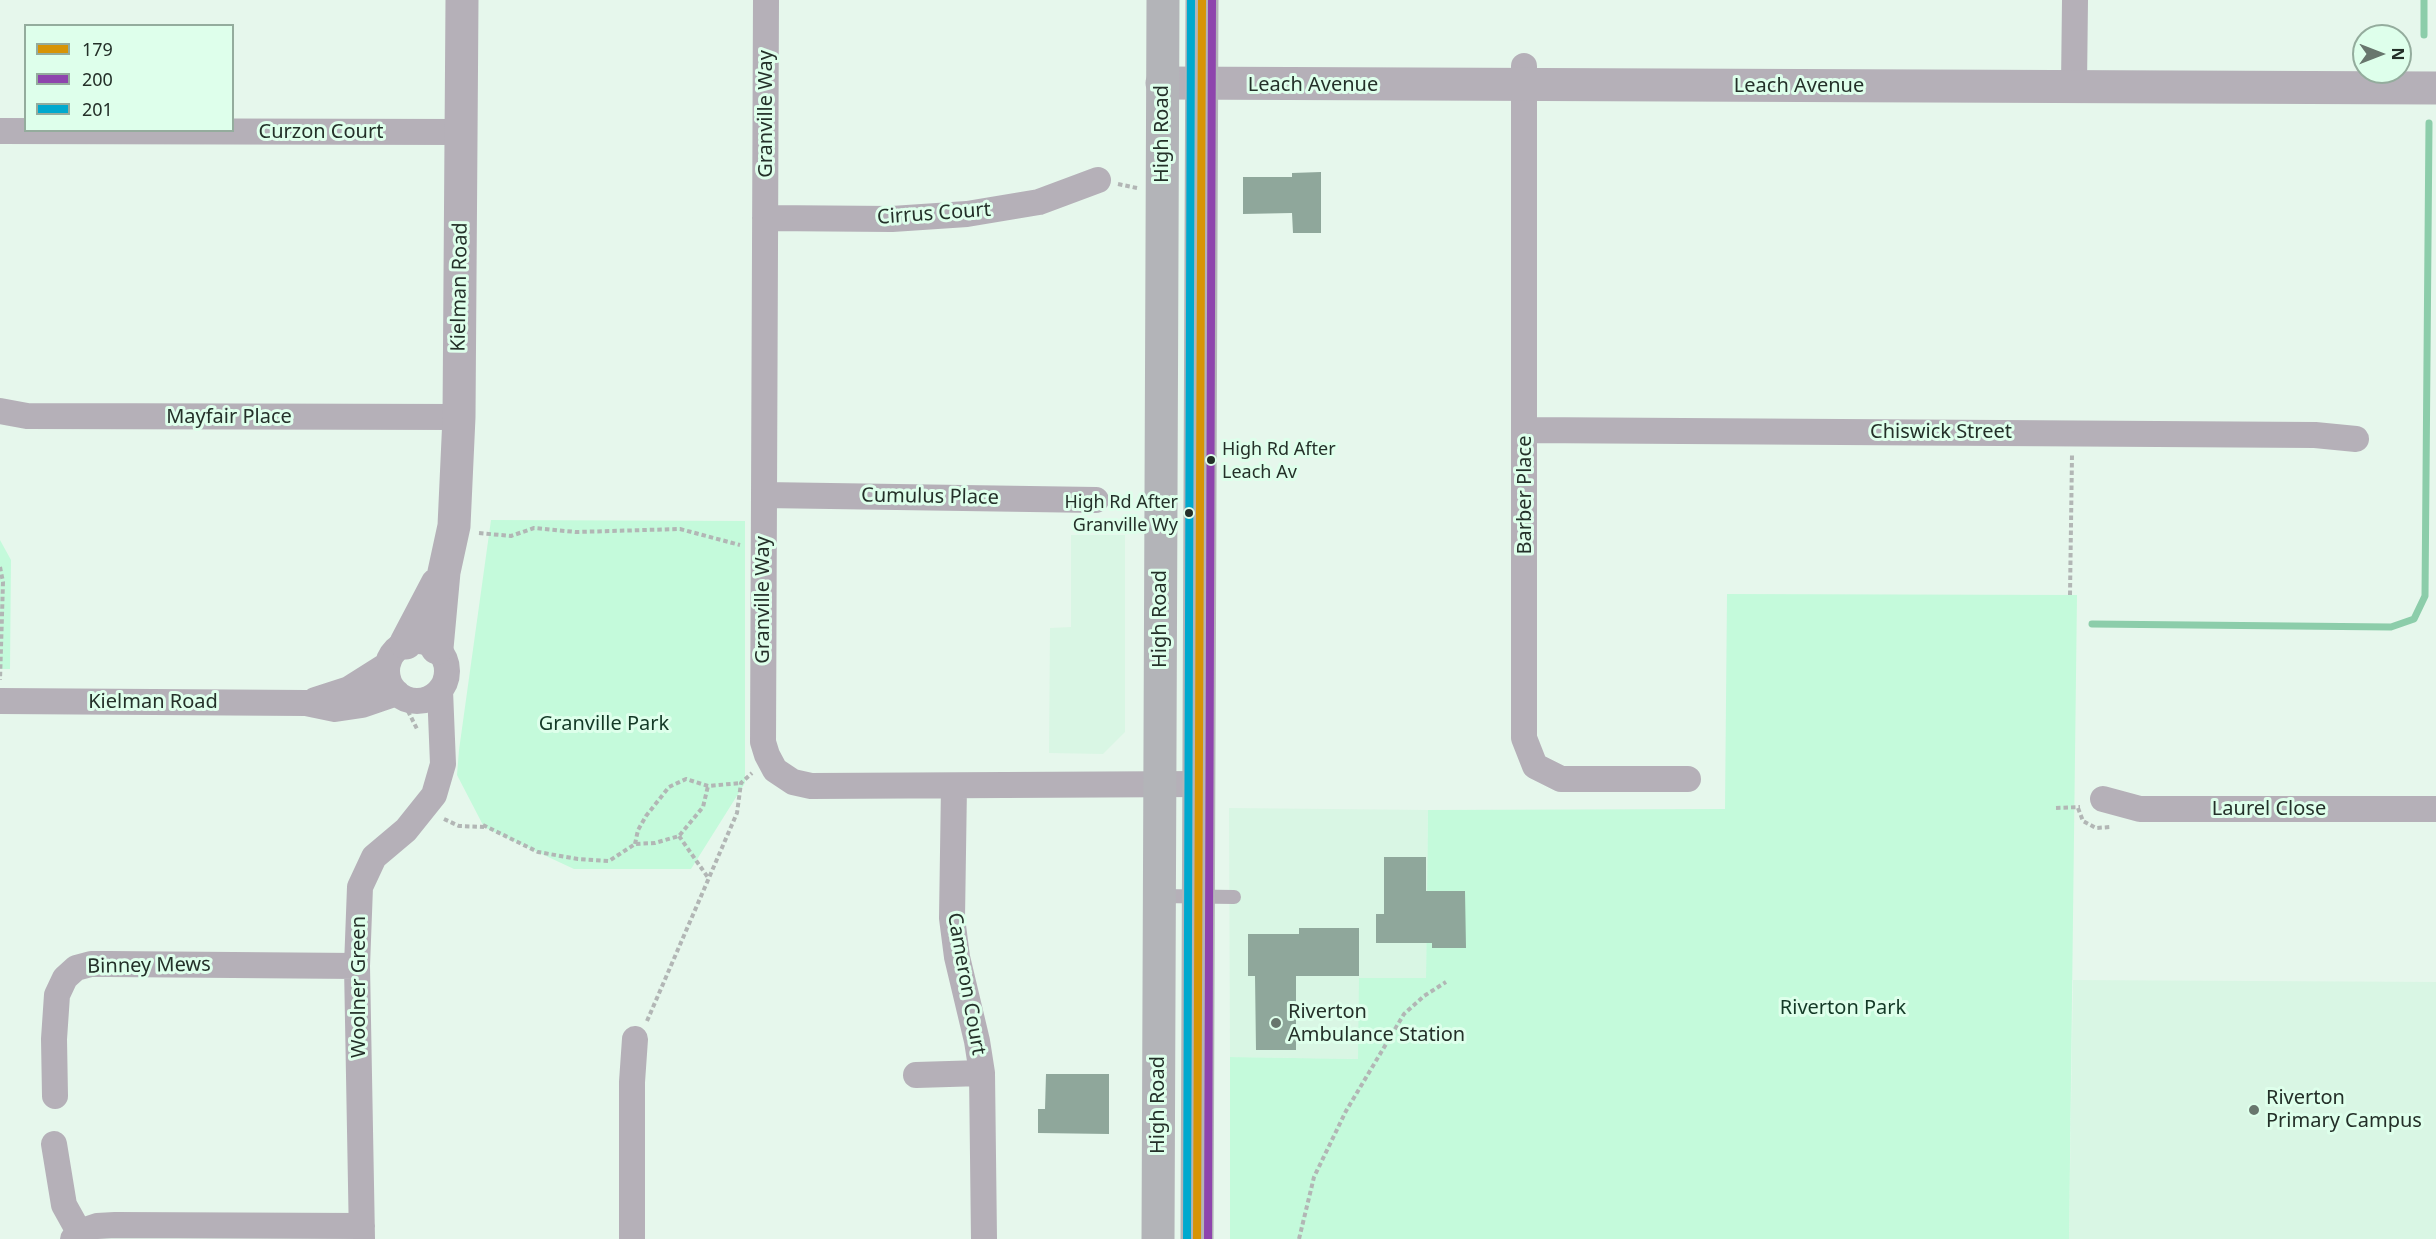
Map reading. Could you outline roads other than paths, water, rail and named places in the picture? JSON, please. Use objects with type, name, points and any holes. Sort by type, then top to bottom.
[{"type":"main road","name":"High Road","points":[[1158,1239],[1163,0]]},
{"type":"main road","name":"High Road","points":[[1197,1239],[1202,0]]},
{"type":"street","name":"Kielman Road","points":[[306,703],[349,689],[410,652],[444,572],[454,526],[459,417],[462,0]]},
{"type":"street","name":"Granville Way","points":[[766,0],[763,742],[767,755],[776,770],[793,782],[811,786],[954,786]]},
{"type":"street","points":[[2074,75],[2075,0]]},
{"type":"street","name":"Leach Avenue","points":[[1162,73],[1524,76],[2074,75],[2352,67]]},
{"type":"street","points":[[2412,67],[2436,67]]},
{"type":"street","name":"Leach Avenue","points":[[2074,75],[2436,88]]},
{"type":"street","name":"Barber Place","points":[[1524,76],[1524,738],[1534,766],[1561,779],[1688,778]]},
{"type":"street","name":"Curzon Court","points":[[0,131],[24,131]]},
{"type":"street","name":"Curzon Court","points":[[234,132],[462,132]]},
{"type":"street","name":"Cirrus Court","points":[[765,218],[892,219],[967,214],[1040,202],[1098,180]]},
{"type":"street","name":"Mayfair Place","points":[[0,411],[27,416],[459,417]]},
{"type":"street","name":"Chiswick Street","points":[[1525,430],[2315,435],[2356,439]]},
{"type":"street","name":"Cumulus Place","points":[[764,495],[1096,500]]},
{"type":"street","points":[[440,690],[447,673],[443,656],[410,652],[387,675],[390,685],[406,697],[443,764]]},
{"type":"street","name":"Kielman Road","points":[[0,701],[306,703],[334,709],[406,697],[434,696],[440,690]]},
{"type":"street","name":"Woolner Green","points":[[362,1233],[357,966],[360,887],[374,857],[406,830],[434,795],[443,764],[440,690]]},
{"type":"street","points":[[954,786],[1199,784]]},
{"type":"street","name":"Cameron Court","points":[[954,786],[952,918],[957,957],[977,1041],[982,1073],[984,1239]]},
{"type":"street","name":"Laurel Close","points":[[2103,799],[2140,809],[2436,809]]},
{"type":"street","name":"Binney Mews","points":[[55,1096],[54,1039],[57,995],[65,978],[76,968],[91,964],[357,966]]},
{"type":"street","points":[[632,1239],[632,1082],[635,1039]]},
{"type":"street","name":"Cameron Court","points":[[916,1075],[982,1073]]},
{"type":"street","points":[[54,1144],[64,1206],[76,1236],[97,1226],[115,1225],[362,1233]]},
{"type":"lane","points":[[1159,896],[1234,897]]},
{"type":"waterway","points":[[2424,0],[2424,35]]},
{"type":"waterway","points":[[2092,624],[2391,627],[2414,619],[2425,596],[2429,123]]},
{"type":"place","name":"High Rd After Leach Av","points":[[1211,460]]},
{"type":"place","name":"High Rd After Granville Wy","points":[[1189,513]]},
{"type":"place","name":"Riverton Ambulance Station","points":[[1276,1023]]},
{"type":"place","name":"Riverton Primary Campus","points":[[2254,1110]]},
{"type":"park label","name":"Granville Park","points":[[604,724]]},
{"type":"park label","name":"Riverton Park","points":[[1843,1008]]}]
